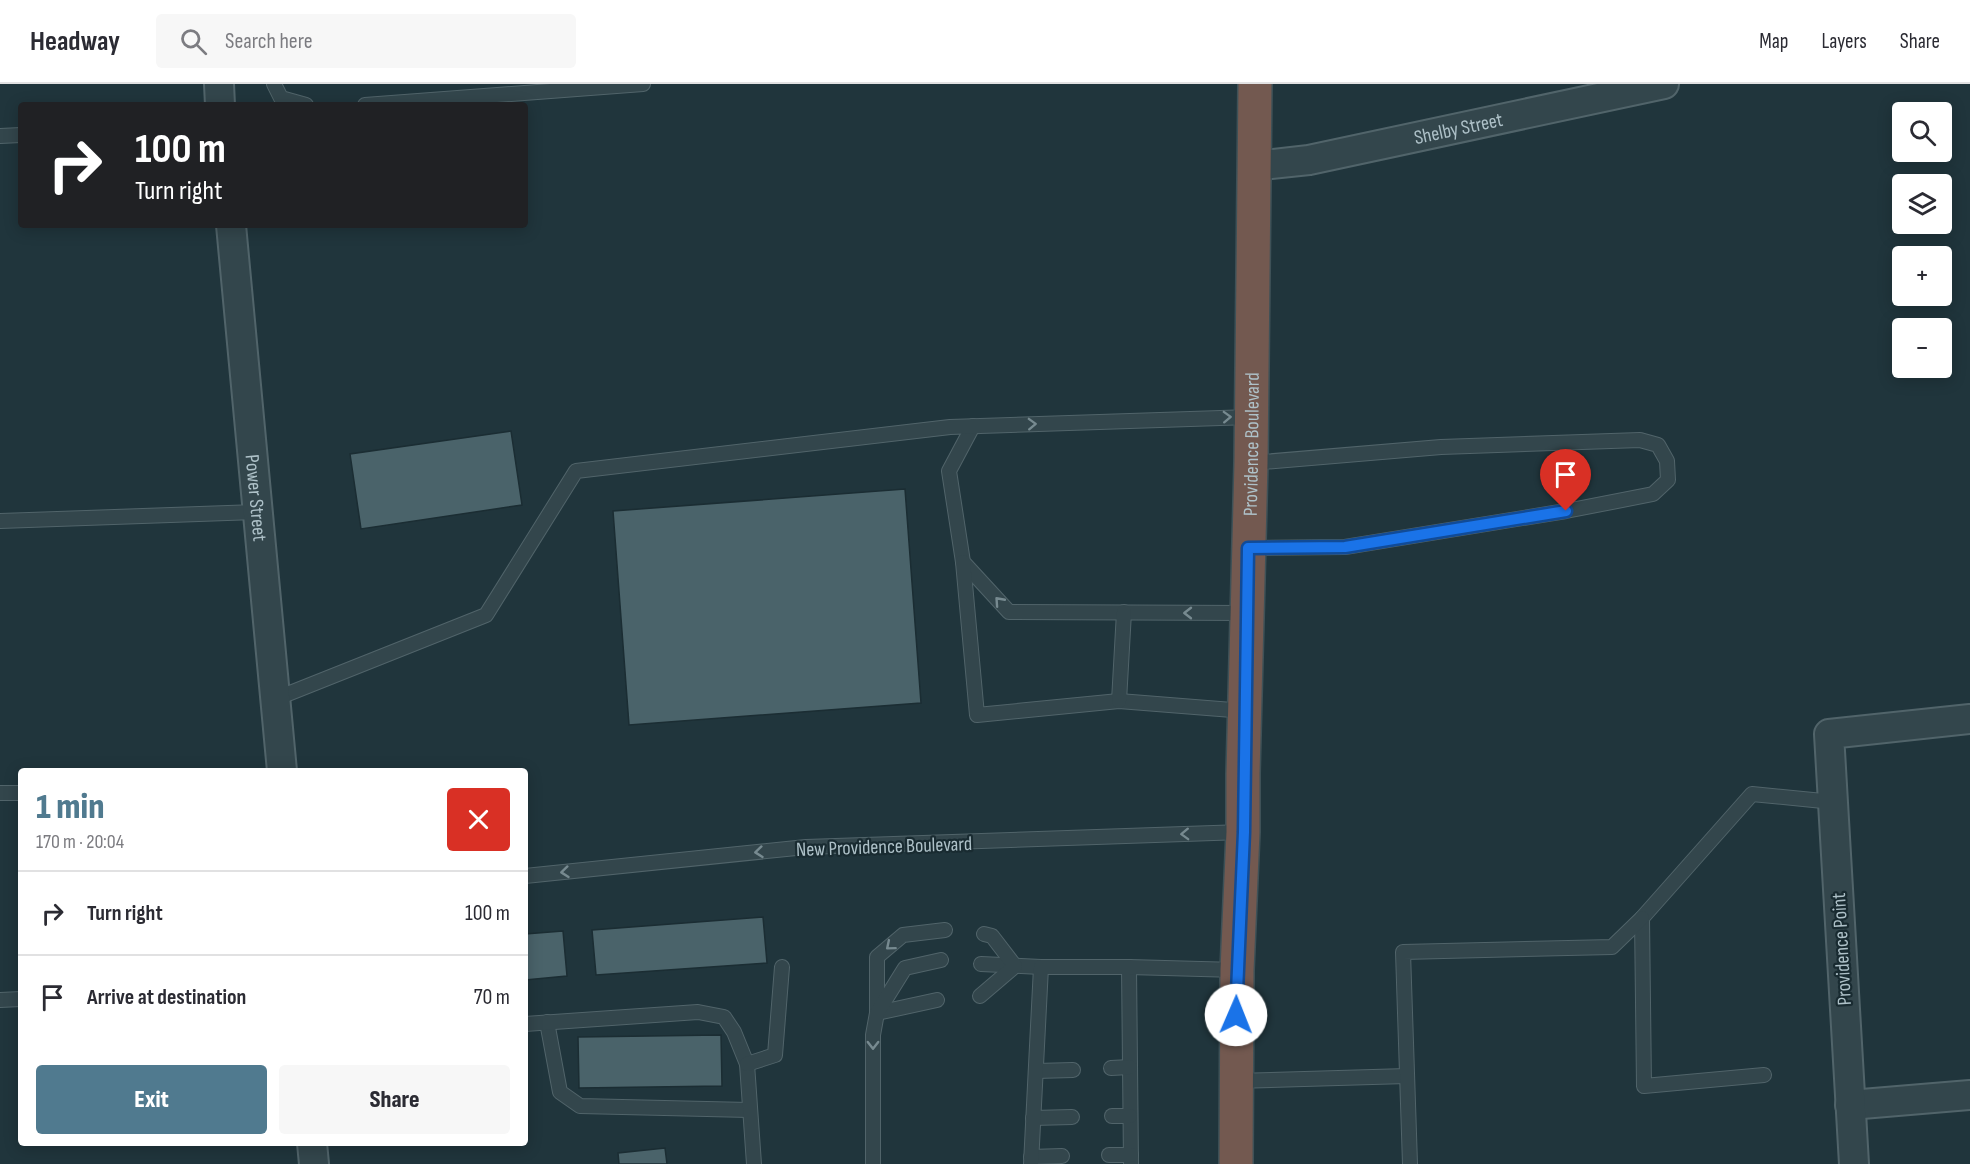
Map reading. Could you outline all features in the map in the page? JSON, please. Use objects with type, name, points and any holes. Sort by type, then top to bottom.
[{"type":"highway","name":"Providence Boulevard","points":[[1236,1164],[1237,970],[1244,832],[1251,463],[1255,84]]},
{"type":"street","points":[[219,84],[220,102]]},
{"type":"street","name":"Shelby Street","points":[[1254,166],[1309,160],[1664,84]]},
{"type":"street","name":"Power Street","points":[[231,228],[282,768]]},
{"type":"street","name":"Providence Point","points":[[1854,1164],[1829,734],[1970,719]]},
{"type":"street","points":[[1850,1105],[1970,1095]]},
{"type":"street","points":[[312,1146],[314,1164]]},
{"type":"lane","points":[[274,84],[281,98],[295,102]]},
{"type":"lane","points":[[405,102],[644,84]]},
{"type":"lane","points":[[0,136],[18,135]]},
{"type":"lane","points":[[275,699],[486,615],[576,471],[950,427],[1251,417]]},
{"type":"lane","points":[[973,426],[949,471],[963,562],[978,715],[1119,700],[1245,711]]},
{"type":"lane","points":[[1248,548],[1345,547],[1421,535],[1653,494],[1668,480],[1667,461],[1658,445],[1640,440],[1441,447],[1251,463]]},
{"type":"lane","points":[[0,521],[258,512]]},
{"type":"lane","points":[[963,562],[1009,612],[1247,613]]},
{"type":"lane","points":[[1119,700],[1124,612]]},
{"type":"lane","points":[[0,793],[18,793]]},
{"type":"lane","points":[[1410,1164],[1403,952],[1612,947],[1642,918],[1752,794],[1833,802]]},
{"type":"lane","name":"New Providence Boulevard","points":[[528,876],[806,847],[1244,832]]},
{"type":"lane","points":[[1642,918],[1644,1086],[1764,1075]]},
{"type":"lane","points":[[873,1164],[873,1035],[876,1013],[877,957],[903,935],[945,930]]},
{"type":"lane","points":[[984,934],[992,936],[1015,966]]},
{"type":"lane","points":[[876,1013],[905,968],[941,960]]},
{"type":"lane","points":[[981,964],[1237,970]]},
{"type":"lane","points":[[980,996],[1015,966]]},
{"type":"lane","points":[[747,1064],[775,1055],[782,967]]},
{"type":"lane","points":[[1041,967],[1031,1160],[1062,1156]]},
{"type":"lane","points":[[1108,1155],[1131,1159],[1129,967]]},
{"type":"lane","points":[[0,1000],[18,999]]},
{"type":"lane","points":[[876,1013],[937,1000]]},
{"type":"lane","points":[[528,1024],[698,1012],[724,1017],[734,1032],[747,1064],[754,1164]]},
{"type":"lane","points":[[547,1023],[560,1092],[580,1106],[749,1110]]},
{"type":"lane","points":[[1111,1068],[1130,1067]]},
{"type":"lane","points":[[1036,1071],[1073,1070]]},
{"type":"lane","points":[[1235,1081],[1407,1076]]},
{"type":"lane","points":[[1112,1116],[1130,1116]]},
{"type":"lane","points":[[1033,1118],[1072,1117]]},
{"type":"building","points":[[511,431],[522,505],[361,529],[350,454]]},
{"type":"building","points":[[905,489],[921,703],[629,725],[613,511]]},
{"type":"building","points":[[763,917],[767,963],[596,975],[592,930]]},
{"type":"building","points":[[563,931],[567,976],[528,980],[528,934]]},
{"type":"building","points":[[721,1035],[722,1086],[579,1088],[578,1037]]},
{"type":"building","points":[[665,1148],[667,1164],[619,1164],[618,1153]]},
{"type":"route","points":[[1236,1015],[1244,832],[1243,774],[1248,548],[1345,547],[1566,511]]}]
